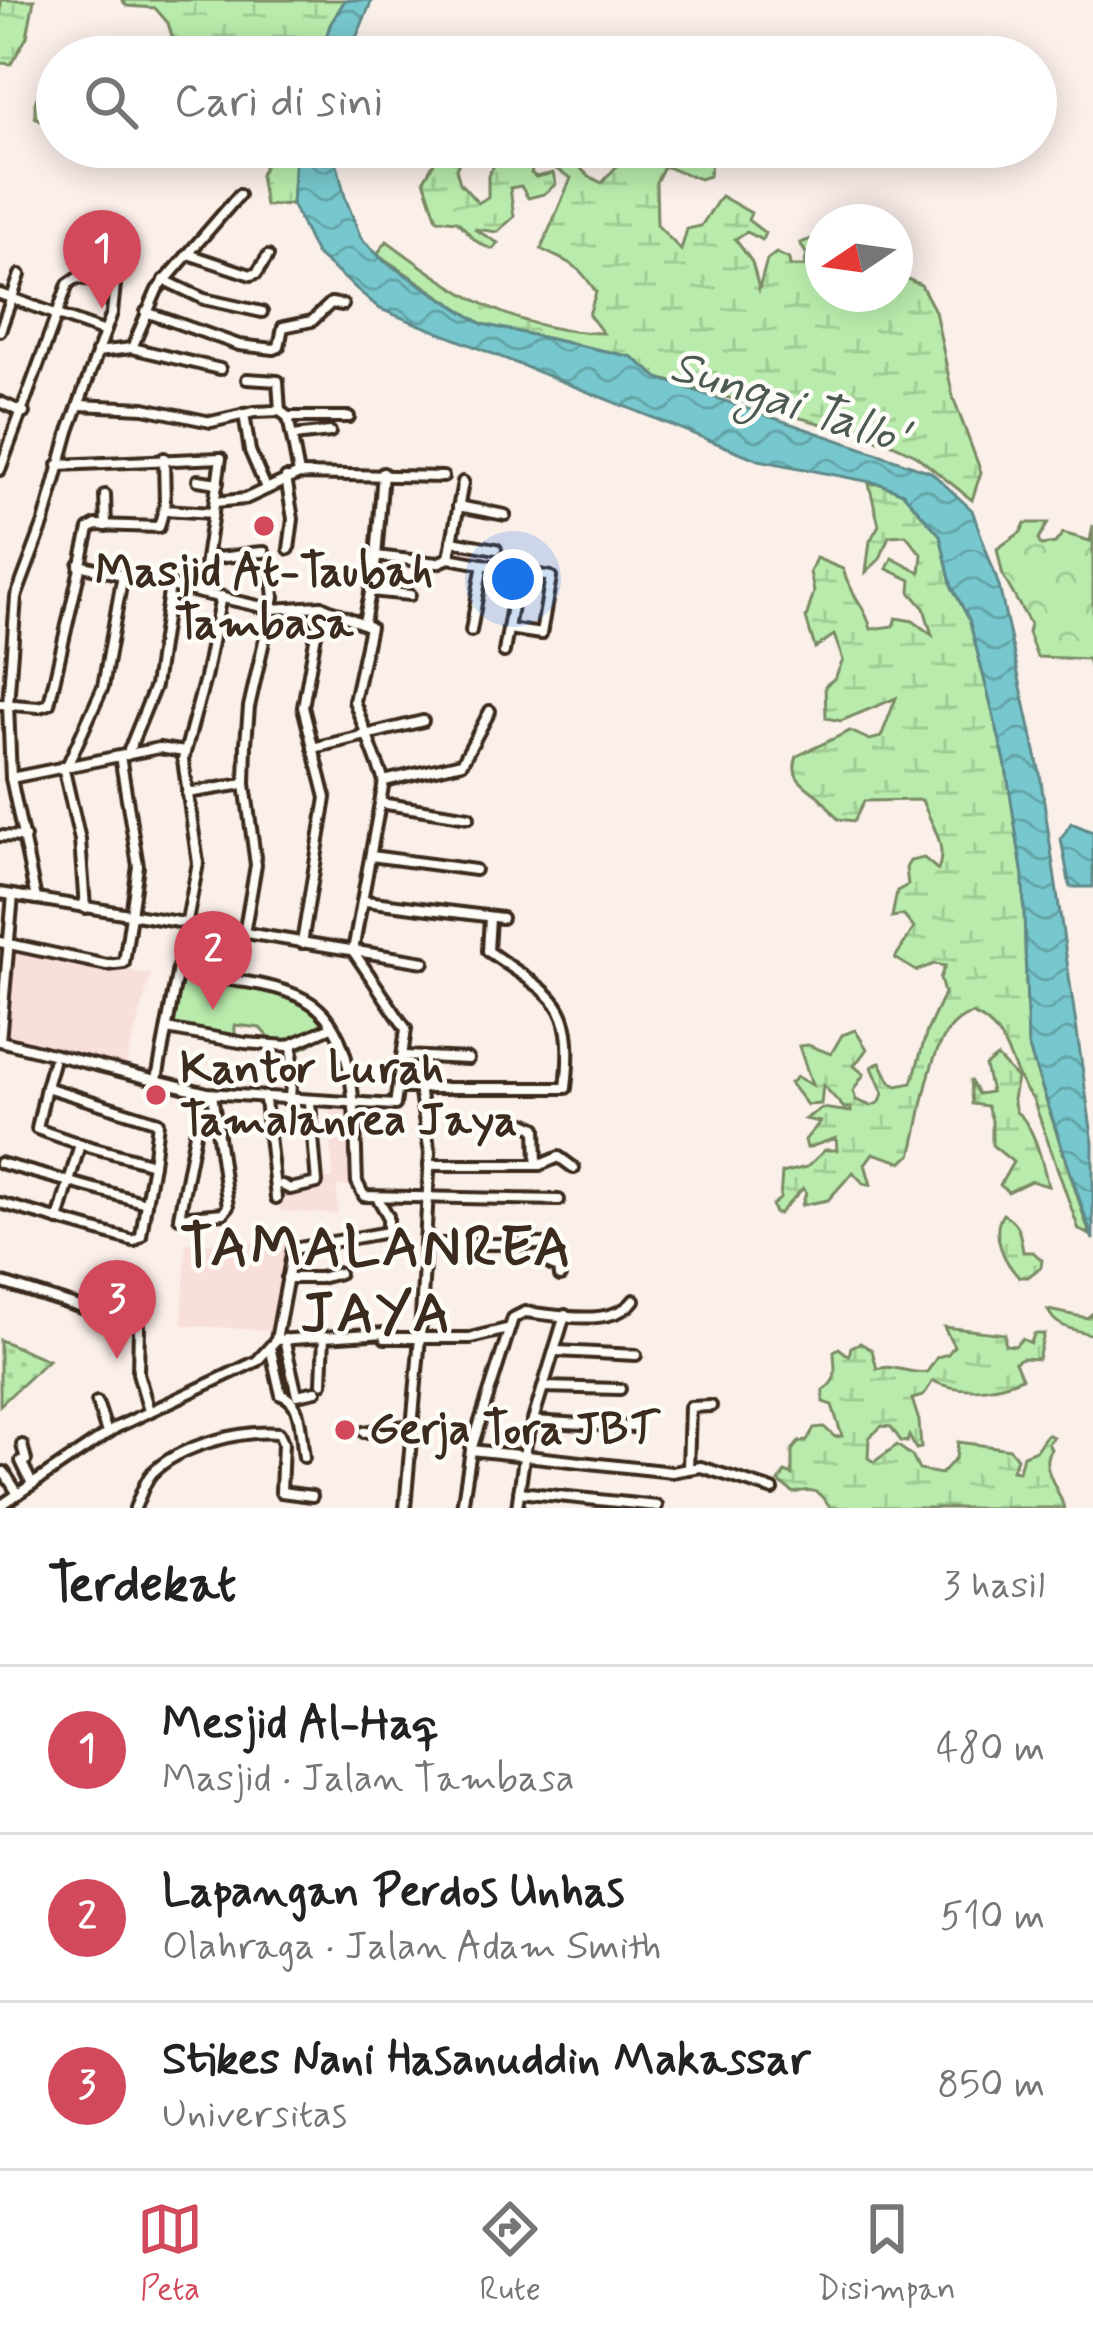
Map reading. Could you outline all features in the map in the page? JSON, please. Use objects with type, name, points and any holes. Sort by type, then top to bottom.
[{"type":"street","points":[[132,348],[164,280],[239,195]]},
{"type":"street","points":[[188,254],[251,275],[268,256]]},
{"type":"street","points":[[36,899],[11,778],[4,705],[14,608],[112,313],[118,255]]},
{"type":"street","points":[[0,331],[20,275]]},
{"type":"street","points":[[0,470],[70,281],[96,280]]},
{"type":"street","points":[[164,280],[190,295],[262,312]]},
{"type":"street","points":[[0,294],[105,332]]},
{"type":"street","points":[[146,312],[239,345],[274,349],[279,347],[284,327],[312,320],[331,303],[343,305]]},
{"type":"street","points":[[97,352],[132,348],[220,369]]},
{"type":"street","points":[[247,379],[278,381],[299,474]]},
{"type":"street","points":[[0,402],[24,412]]},
{"type":"street","points":[[79,405],[144,409],[211,422],[244,414],[349,418]]},
{"type":"street","points":[[244,414],[250,451],[266,488]]},
{"type":"street","points":[[292,436],[330,432]]},
{"type":"street","points":[[4,705],[49,704],[89,529],[92,525],[157,528],[164,510],[164,458]]},
{"type":"street","points":[[58,465],[221,458],[201,592]]},
{"type":"street","points":[[366,623],[383,473]]},
{"type":"street","points":[[215,502],[245,499],[299,474],[443,477]]},
{"type":"street","points":[[286,478],[293,519],[289,549]]},
{"type":"street","points":[[198,480],[218,483]]},
{"type":"street","points":[[449,558],[463,482]]},
{"type":"street","points":[[104,495],[106,526]]},
{"type":"street","points":[[458,506],[505,514]]},
{"type":"street","points":[[164,510],[213,513]]},
{"type":"street","points":[[452,541],[496,549]]},
{"type":"street","points":[[208,556],[230,559],[246,552],[264,552]]},
{"type":"street","points":[[376,556],[437,563],[449,558],[551,577],[541,634],[508,628]]},
{"type":"street","points":[[471,631],[483,564]]},
{"type":"street","points":[[13,895],[0,1041],[207,1093],[394,1106],[406,1029],[353,951],[384,781],[354,701],[371,629],[321,606],[272,609],[79,565]]},
{"type":"street","points":[[244,934],[256,866],[245,784],[249,707],[272,609],[271,571]]},
{"type":"street","points":[[504,652],[518,571]]},
{"type":"street","points":[[85,908],[80,840],[65,766],[103,686],[123,574]]},
{"type":"street","points":[[0,941],[118,967],[127,959],[137,856],[124,755],[155,686],[170,585]]},
{"type":"street","points":[[371,591],[410,596]]},
{"type":"street","points":[[157,1078],[198,863],[184,752],[206,678],[221,596]]},
{"type":"street","points":[[302,943],[326,798],[304,716],[321,606]]},
{"type":"street","points":[[384,781],[461,764],[490,711]]},
{"type":"street","points":[[313,748],[422,721]]},
{"type":"street","points":[[11,778],[160,748],[184,752]]},
{"type":"street","points":[[187,793],[245,784]]},
{"type":"street","points":[[380,803],[469,817]]},
{"type":"street","points":[[0,836],[25,837]]},
{"type":"street","points":[[370,856],[475,870]]},
{"type":"street","points":[[0,893],[424,962]]},
{"type":"street","points":[[364,901],[502,918]]},
{"type":"street","points":[[400,1088],[566,1088],[566,1018],[550,992],[488,951],[490,917]]},
{"type":"street","points":[[177,974],[285,992],[322,1012],[350,1065],[358,1189],[364,1196],[560,1200]]},
{"type":"street","points":[[167,1029],[293,1046],[331,1028]]},
{"type":"street","points":[[290,1100],[293,1046]]},
{"type":"street","points":[[405,1056],[468,1059]]},
{"type":"street","points":[[53,1062],[37,1129],[153,1163]]},
{"type":"street","points":[[0,1203],[136,1240],[158,1122],[46,1087]]},
{"type":"street","points":[[405,1508],[428,1199],[429,1165],[419,1088]]},
{"type":"street","points":[[207,1093],[228,1208],[223,1213],[178,1217],[207,1093]]},
{"type":"street","points":[[265,1100],[276,1198]]},
{"type":"street","points":[[282,1185],[290,1189],[316,1185],[310,1102]]},
{"type":"street","points":[[525,1123],[536,1128],[537,1165]]},
{"type":"street","points":[[58,1220],[80,1144]]},
{"type":"street","points":[[429,1165],[537,1165],[560,1157],[574,1168]]},
{"type":"street","points":[[0,1163],[146,1203]]},
{"type":"street","points":[[304,1456],[296,1402],[281,1394],[277,1343],[291,1253],[296,1247],[386,1233],[391,1227],[377,1197]]},
{"type":"street","points":[[426,1244],[544,1243],[560,1276]]},
{"type":"street","points":[[287,1278],[340,1273]]},
{"type":"street","points":[[0,1282],[142,1329],[139,1373],[149,1412]]},
{"type":"street","points":[[462,1508],[471,1450],[508,1329],[520,1313],[609,1315],[625,1310],[634,1300]]},
{"type":"street","points":[[517,1508],[533,1421],[565,1315]]},
{"type":"street","points":[[0,1506],[107,1432],[244,1370],[277,1343],[386,1333],[386,1338],[470,1338],[508,1329]]},
{"type":"street","points":[[277,1343],[297,1395],[320,1387],[324,1336]]},
{"type":"street","points":[[556,1352],[635,1355]]},
{"type":"street","points":[[544,1387],[620,1390]]},
{"type":"street","points":[[98,1402],[107,1432]]},
{"type":"street","points":[[688,1469],[690,1407],[711,1406]]},
{"type":"street","points":[[533,1421],[633,1427]]},
{"type":"street","points":[[364,1432],[413,1425]]},
{"type":"street","points":[[135,1508],[155,1471],[218,1438],[246,1433],[279,1433],[284,1443],[281,1492],[312,1496]]},
{"type":"street","points":[[22,1445],[26,1460],[21,1462],[32,1484]]},
{"type":"street","points":[[471,1450],[672,1472],[701,1467],[773,1490]]},
{"type":"street","points":[[4,1472],[18,1494]]},
{"type":"street","points":[[519,1492],[657,1506]]},
{"type":"shaded area","points":[[15,947],[151,975],[123,1075],[5,1038]]},
{"type":"shaded area","points":[[329,1106],[357,1109],[359,1186],[337,1186],[338,1214],[280,1211],[277,1180],[333,1179]]},
{"type":"shaded area","points":[[287,1242],[272,1331],[182,1325],[186,1243]]},
{"type":"green space","points":[[1,0],[34,0],[27,37],[11,64],[0,63]]},
{"type":"green space","points":[[122,0],[345,0],[327,36],[172,36],[155,8],[127,6]]},
{"type":"green space","points":[[264,168],[295,168],[292,204],[265,206],[260,175]]},
{"type":"green space","points":[[431,168],[456,168],[460,183],[478,203],[488,197],[492,168],[533,168],[536,177],[553,173],[556,184],[528,198],[521,186],[510,188],[514,217],[497,232],[474,229],[498,243],[493,249],[457,221],[437,219],[424,180]]},
{"type":"green space","points":[[554,168],[581,168],[602,183],[615,168],[663,168],[656,182],[657,225],[681,250],[687,229],[701,226],[721,196],[751,213],[748,220],[765,233],[762,240],[747,232],[735,239],[752,262],[759,289],[767,260],[776,253],[789,259],[790,266],[805,262],[805,312],[913,312],[913,282],[921,285],[935,311],[953,397],[981,472],[972,500],[914,454],[890,443],[658,378],[632,357],[482,324],[377,254],[387,241],[487,306],[540,325],[603,333],[589,315],[596,292],[589,282],[572,265],[541,249],[571,178]]},
{"type":"green space","points":[[670,168],[710,168],[709,176],[700,179]]},
{"type":"green space","points":[[869,484],[903,493],[940,535],[952,587],[969,619],[1005,761],[1023,876],[1028,1045],[1090,1235],[1079,1230],[1033,1099],[1002,1040],[972,1014],[945,1035],[936,1054],[911,1155],[901,1162],[873,1153],[865,1164],[871,1185],[853,1172],[828,1200],[802,1205],[803,1188],[779,1214],[772,1205],[780,1199],[782,1173],[807,1167],[825,1150],[837,1150],[836,1138],[807,1148],[805,1140],[820,1122],[805,1119],[822,1108],[851,1112],[823,1085],[821,1104],[807,1105],[790,1083],[797,1077],[812,1085],[799,1046],[831,1054],[842,1035],[855,1030],[867,1049],[854,1066],[864,1074],[853,1091],[856,1100],[871,1106],[880,1102],[883,1093],[872,1067],[880,1062],[890,1082],[897,1086],[912,1083],[944,994],[940,978],[945,966],[934,964],[916,971],[895,958],[914,928],[903,915],[892,917],[897,891],[908,885],[906,868],[910,861],[924,858],[938,870],[941,861],[940,843],[922,800],[864,801],[854,821],[838,819],[795,770],[797,756],[850,731],[870,740],[881,737],[896,698],[841,721],[826,718],[825,686],[835,678],[843,660],[834,635],[815,648],[806,618],[814,592],[810,572],[816,558],[843,569],[871,629],[893,626],[896,618],[913,621],[932,635],[924,608],[910,592],[911,580],[887,569],[892,558],[920,573],[922,555],[906,535],[889,536],[880,559],[866,572],[870,541],[879,525]]},
{"type":"green space","points":[[1025,523],[1048,523],[1038,540],[1041,545],[1055,543],[1063,533],[1090,541],[1093,525],[1093,675],[1088,659],[1037,657],[1028,633],[1030,624],[1003,576],[997,549],[1021,532]]},
{"type":"green space","points":[[181,969],[306,996],[333,1025],[310,1045],[296,1050],[280,1050],[260,1028],[235,1025],[235,1035],[206,1040],[170,1031]]},
{"type":"green space","points":[[997,1057],[1017,1078],[1016,1112],[1033,1135],[1048,1186],[1031,1181],[1008,1192],[1000,1185],[1013,1162],[992,1145],[992,1120],[987,1106],[972,1104],[970,1080],[978,1094],[991,1092],[985,1066]]},
{"type":"green space","points":[[1003,1214],[1016,1225],[1023,1252],[1033,1252],[1042,1260],[1041,1267],[1028,1277],[1019,1277],[1001,1247],[998,1230]]},
{"type":"green space","points":[[1048,1310],[1087,1318],[1093,1313],[1093,1335],[1061,1325]]},
{"type":"green space","points":[[944,1327],[1005,1334],[1005,1345],[1015,1346],[1022,1339],[1031,1343],[1034,1334],[1044,1334],[1038,1359],[1015,1362],[1022,1378],[977,1389],[933,1381],[923,1396],[912,1399],[921,1448],[916,1449],[909,1436],[907,1442],[901,1441],[891,1427],[882,1426],[869,1438],[868,1458],[874,1462],[897,1445],[912,1456],[919,1470],[941,1474],[956,1458],[958,1442],[1010,1449],[1017,1458],[1012,1470],[1019,1471],[1023,1455],[1036,1450],[1047,1434],[1053,1437],[1048,1443],[1048,1470],[1064,1508],[831,1508],[816,1492],[794,1493],[779,1482],[785,1472],[792,1475],[792,1450],[807,1441],[814,1428],[824,1427],[835,1437],[842,1436],[832,1405],[823,1402],[823,1390],[834,1378],[834,1351],[839,1348],[849,1356],[851,1347],[860,1343],[872,1350],[877,1369],[927,1372],[937,1357],[954,1346]]},
{"type":"green space","points":[[0,1340],[48,1360],[0,1405]]},
{"type":"water","points":[[345,0],[372,0],[357,36],[327,36]]},
{"type":"water","points":[[295,168],[338,168],[361,238],[384,261],[482,324],[632,357],[658,378],[931,472],[972,510],[999,586],[1040,774],[1093,1143],[1093,1240],[1028,1045],[1023,876],[1005,761],[969,619],[952,587],[940,535],[903,493],[881,484],[759,460],[380,309],[316,254],[292,204]]},
{"type":"water","points":[[1071,823],[1093,832],[1093,887],[1070,887],[1061,839]]},
{"type":"place","name":"Mesjid Al-Haq","points":[[102,309]]},
{"type":"place","name":"Masjid At-Taubah Tambasa","points":[[264,526]]},
{"type":"place","name":"Lapangan Perdos Unhas","points":[[213,1010]]},
{"type":"place","name":"Kantor Lurah Tamalanrea Jaya","points":[[156,1095]]},
{"type":"place","name":"Stikes Nani Hasanuddin Makassar","points":[[117,1359]]},
{"type":"place","name":"Gerja Tora JBT","points":[[345,1430]]},
{"type":"district","name":"TAMALANREA JAYA","points":[[377,1282]]},
{"type":"water label","name":"Sungai Tallo'","points":[[788,403]]}]
